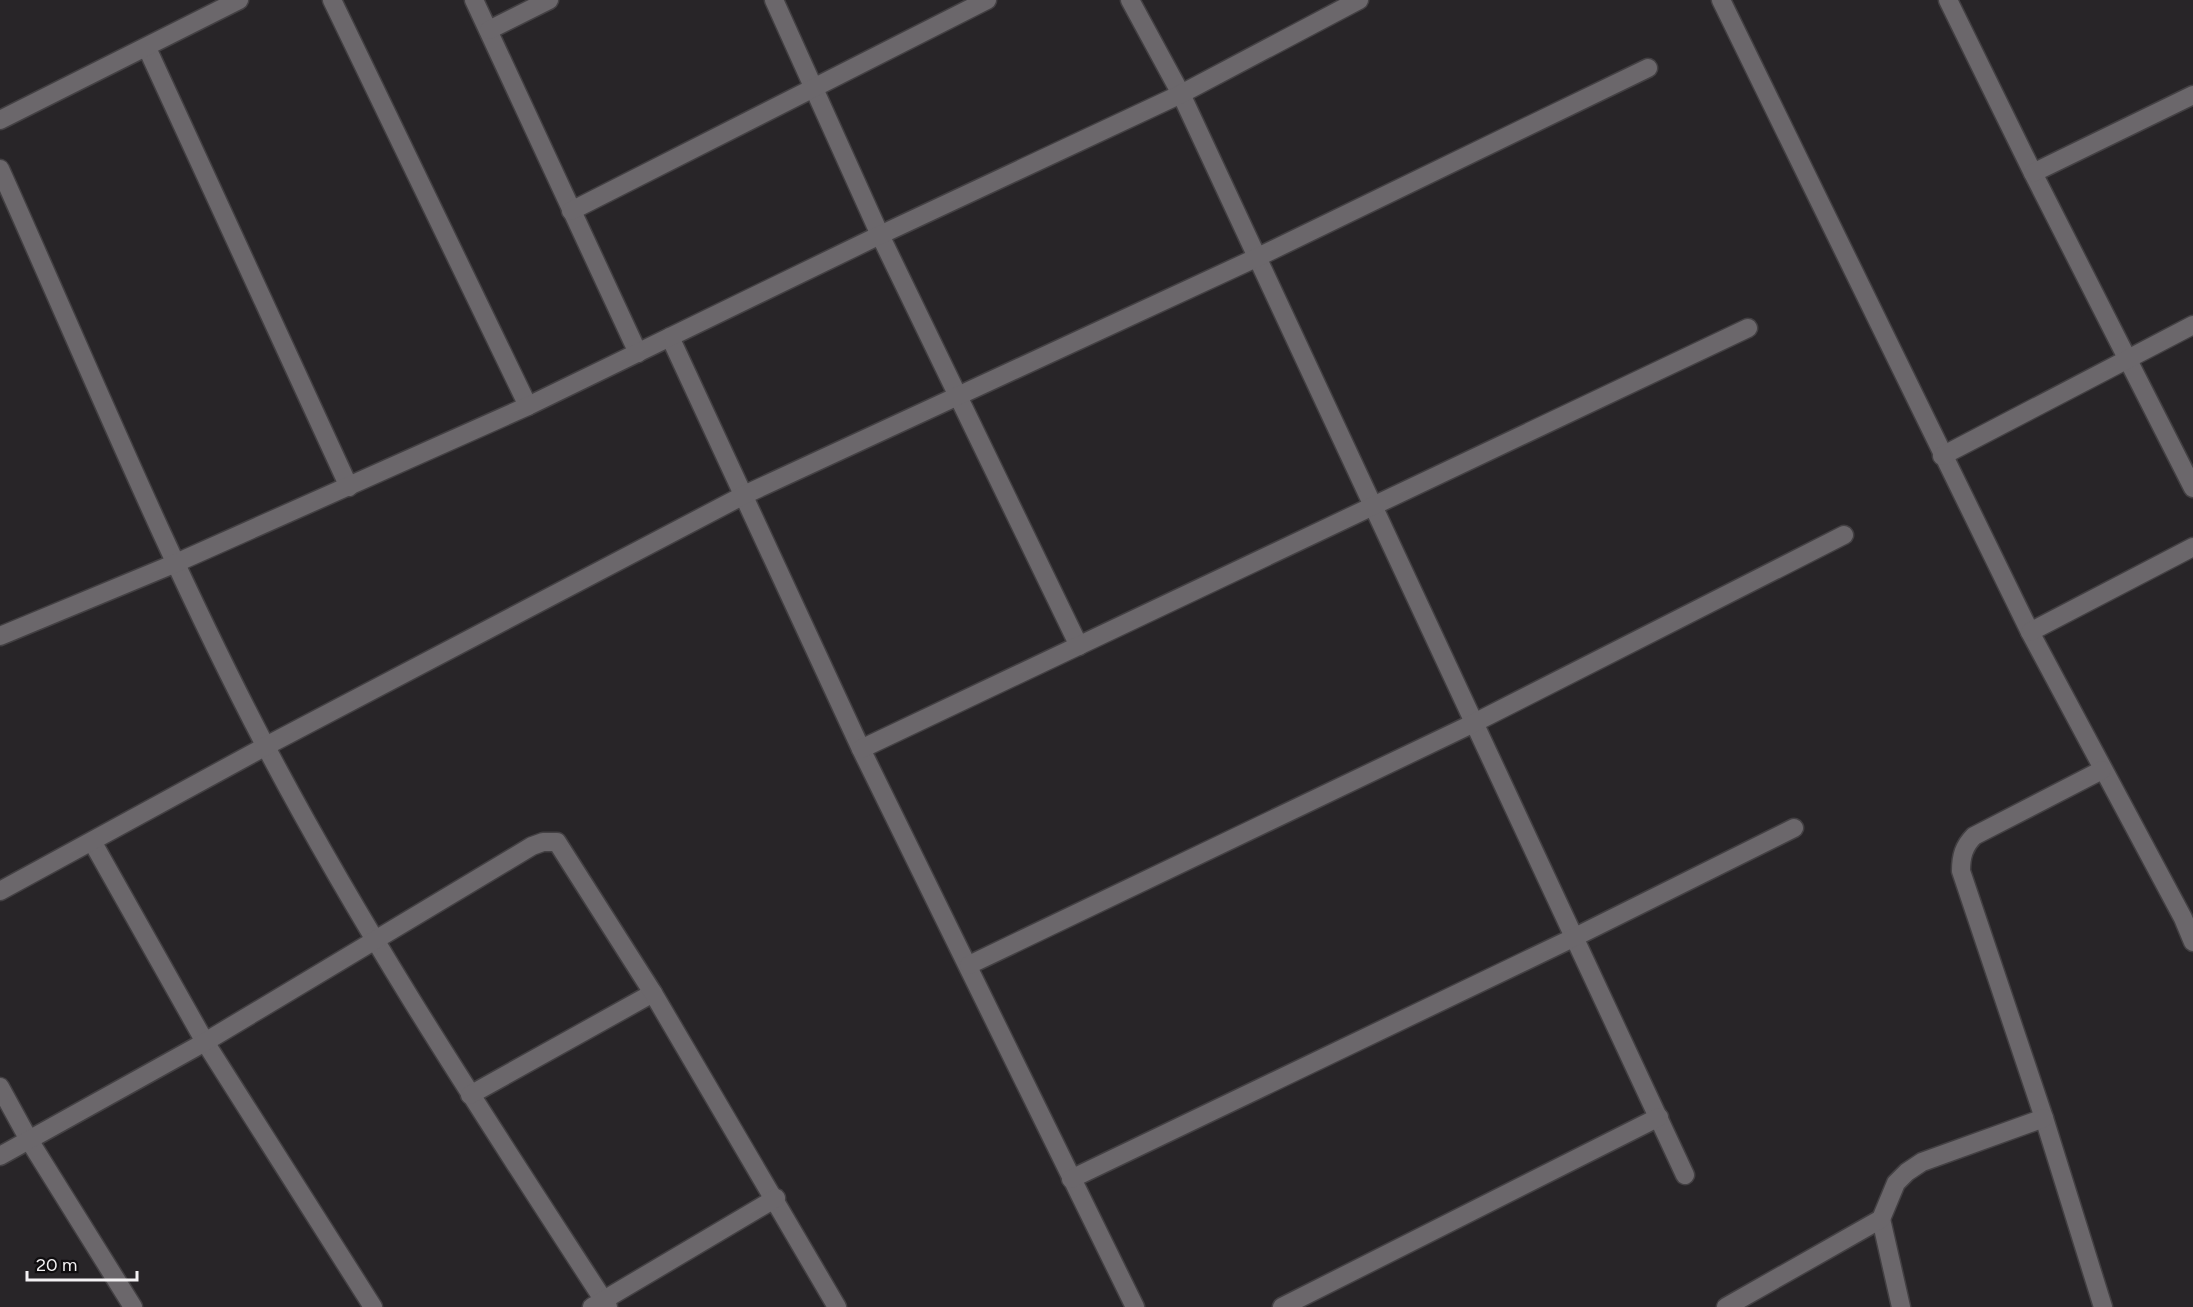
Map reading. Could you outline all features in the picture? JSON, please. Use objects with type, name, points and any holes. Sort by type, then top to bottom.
[{"type":"street","points":[[0,120],[239,0]]},
{"type":"street","points":[[332,0],[528,406]]},
{"type":"street","points":[[474,0],[638,353]]},
{"type":"street","points":[[489,30],[549,0]]},
{"type":"street","points":[[774,0],[880,235],[1079,646]]},
{"type":"street","points":[[571,212],[813,86],[987,0]]},
{"type":"street","points":[[1130,0],[1181,94],[1258,257],[1685,1175]]},
{"type":"street","points":[[0,636],[176,563],[528,406],[880,235],[1181,94],[1359,0]]},
{"type":"street","points":[[1721,0],[2030,632],[2183,918],[2193,942]]},
{"type":"street","points":[[1948,0],[2032,173],[2129,357],[2193,488]]},
{"type":"street","points":[[147,48],[349,487]]},
{"type":"street","points":[[0,891],[93,843],[266,746],[744,495],[1258,257],[1648,68]]},
{"type":"street","points":[[2032,173],[2193,95]]},
{"type":"street","points":[[0,169],[176,563],[266,746],[373,941],[601,1305],[776,1198]]},
{"type":"street","points":[[1942,456],[2193,325]]},
{"type":"street","points":[[861,749],[1748,328]]},
{"type":"street","points":[[670,337],[861,749],[1135,1307]]},
{"type":"street","points":[[969,965],[1474,723],[1844,535]]},
{"type":"street","points":[[2030,632],[2193,547]]},
{"type":"street","points":[[2102,770],[1974,836],[1965,845],[1961,859],[1961,871],[2044,1118],[2103,1307]]},
{"type":"street","points":[[1071,1179],[1575,938],[1794,828]]},
{"type":"street","points":[[0,1156],[205,1042],[532,846],[543,842],[557,842],[653,993],[776,1198],[837,1307]]},
{"type":"street","points":[[93,843],[205,1042],[373,1307]]},
{"type":"street","points":[[470,1095],[653,993]]},
{"type":"street","points":[[0,1087],[29,1140],[132,1307]]},
{"type":"street","points":[[1282,1307],[1659,1118]]},
{"type":"street","points":[[1901,1307],[1881,1219],[1896,1184],[1922,1162],[2044,1118]]},
{"type":"street","points":[[1726,1307],[1881,1219]]}]
